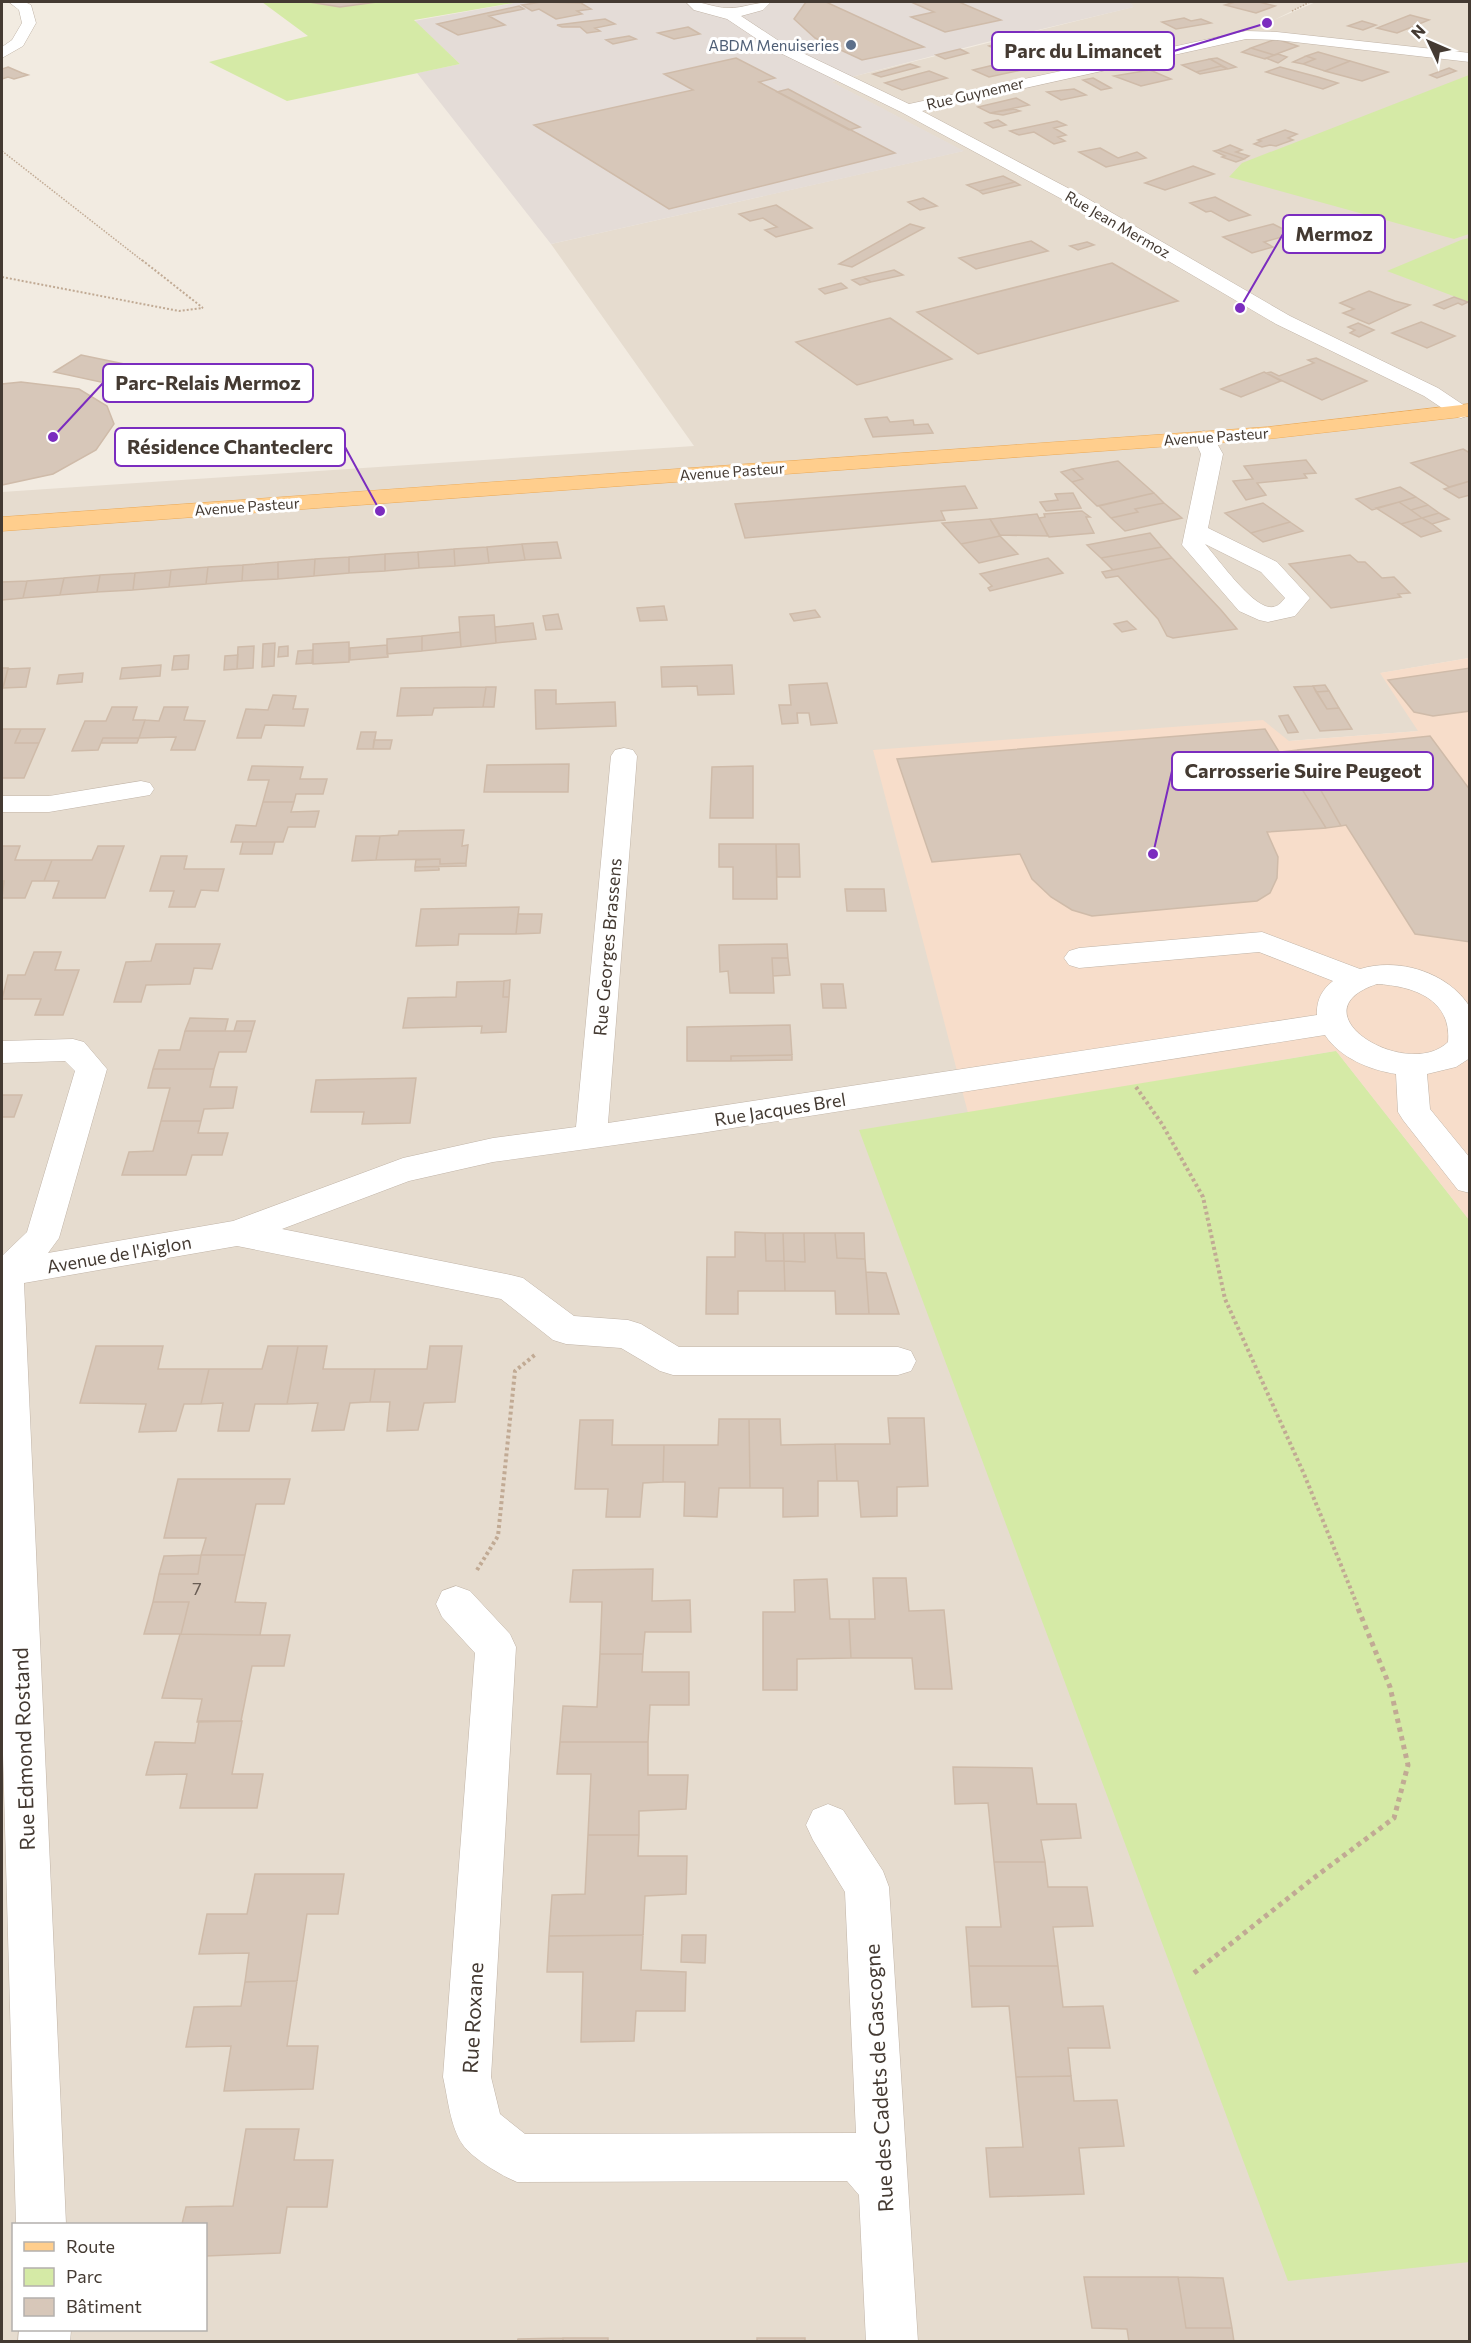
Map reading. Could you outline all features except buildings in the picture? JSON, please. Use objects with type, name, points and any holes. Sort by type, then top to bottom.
[{"type":"main road","name":"Avenue Pasteur","points":[[2,524],[1267,433],[1427,414],[1467,412]]},
{"type":"street","points":[[2,53],[18,43],[29,23],[26,9],[16,2]]},
{"type":"street","name":"Rue Jean Mermoz","points":[[693,2],[700,8],[720,12],[741,22],[763,38],[907,109],[1077,200],[1283,320],[1467,412]]},
{"type":"street","points":[[720,12],[744,11],[762,4]]},
{"type":"street","points":[[762,4],[755,14],[754,21],[763,38]]},
{"type":"street","name":"Rue Guynemer","points":[[907,109],[1246,34],[1470,58]]},
{"type":"street","points":[[1197,531],[1212,454],[1204,437]]},
{"type":"street","name":"Rue Georges Brassens","points":[[591,1137],[624,756]]},
{"type":"street","points":[[2,804],[49,804],[141,789]]},
{"type":"street","points":[[1079,958],[1262,942],[1355,978]]},
{"type":"street","points":[[1376,974],[1406,976],[1429,984],[1450,997],[1466,1012],[1468,1036],[1459,1051],[1443,1061],[1412,1065],[1387,1061],[1362,1052],[1345,1039],[1333,1023],[1330,1009],[1340,987],[1355,978],[1376,974]]},
{"type":"street","name":"Rue Jacques Brel","points":[[237,1233],[403,1170],[494,1150],[1333,1023]]},
{"type":"street","points":[[2,1052],[73,1050],[91,1068],[42,1238],[4,1273]]},
{"type":"street","points":[[1412,1065],[1414,1112],[1470,1180]]},
{"type":"street","points":[[237,1233],[512,1288],[566,1330],[627,1334],[673,1361],[898,1361]]},
{"type":"street","name":"Avenue de l'Aiglon","points":[[4,1273],[237,1233]]},
{"type":"street","name":"Rue Edmond Rostand","points":[[4,1273],[41,2223]]},
{"type":"street","name":"Rue Roxane","points":[[456,1604],[496,1647],[467,2077],[480,2129],[517,2158],[856,2157],[885,2186]]},
{"type":"street","name":"Rue des Cadets de Gascogne","points":[[828,1825],[867,1887],[892,2342]]},
{"type":"path","points":[[2,151],[203,308],[179,311],[2,277]]},
{"type":"path","points":[[1115,1057],[1162,1124],[1203,1197],[1225,1299],[1304,1474],[1386,1676],[1408,1765],[1394,1818],[1311,1880],[1194,1973]]},
{"type":"path","points":[[456,1604],[498,1536],[515,1371],[566,1330]]},
{"type":"shaded area","points":[[519,2],[1130,2],[1134,7],[832,82],[964,151],[551,244],[417,73],[460,64],[414,21]]},
{"type":"shaded area","points":[[1130,2],[1310,2],[1274,20],[1316,2],[1469,2],[1469,658],[1381,673],[1419,731],[1289,741],[968,1113],[1336,1051],[1469,1220],[1469,2341],[2,2342],[2,492],[694,446],[551,244],[963,151],[831,82],[1133,7]]},
{"type":"shaded area","points":[[1469,658],[1469,1220],[1336,1051],[968,1113],[873,750],[1263,720],[1289,741],[1418,731],[1380,673]]},
{"type":"green space","points":[[262,2],[519,2],[414,20],[460,64],[287,101],[209,62],[308,36]]},
{"type":"green space","points":[[1469,75],[1469,234],[1454,239],[1229,177],[1242,163]]},
{"type":"green space","points":[[1469,238],[1469,302],[1387,271],[1461,240]]},
{"type":"green space","points":[[1336,1051],[1469,1220],[1470,2262],[1288,2281],[859,1130]]},
{"type":"place","name":"Parc du Limancet","points":[[1267,23]]},
{"type":"place","name":"ABDM Menuiseries","points":[[851,45]]},
{"type":"place","name":"Mermoz","points":[[1240,308]]},
{"type":"place","name":"Parc-Relais Mermoz","points":[[53,437]]},
{"type":"place","name":"Résidence Chanteclerc","points":[[380,511]]},
{"type":"place","name":"Carrosserie Suire Peugeot","points":[[1153,854]]}]
